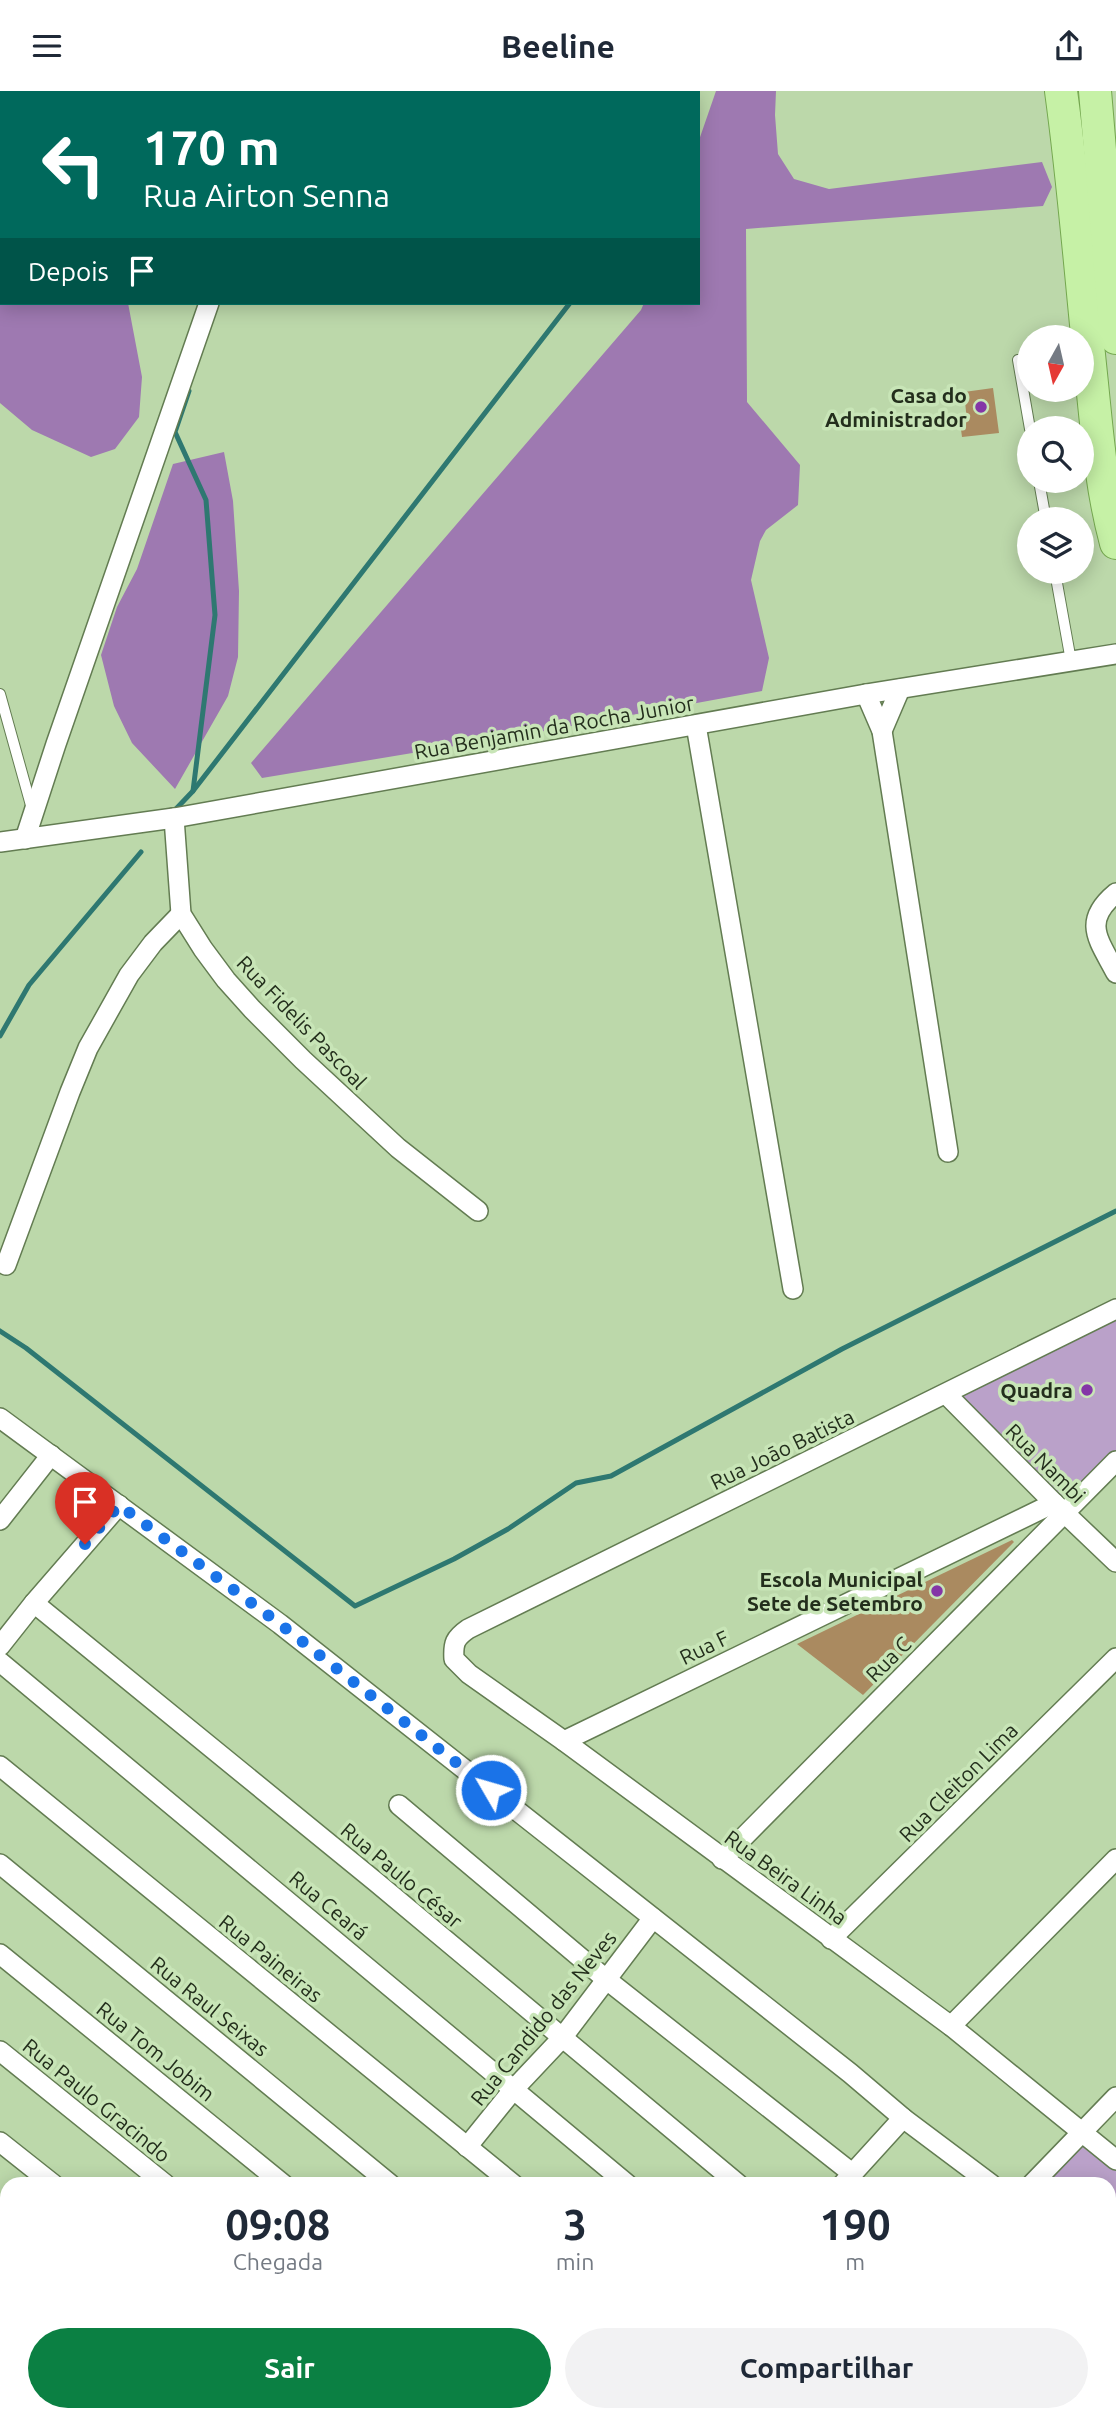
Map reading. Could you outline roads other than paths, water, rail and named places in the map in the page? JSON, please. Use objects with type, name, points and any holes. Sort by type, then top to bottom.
[{"type":"main road","points":[[1061,91],[1072,174],[1099,454],[1116,543]]},
{"type":"main road","points":[[1095,91],[1116,338]]},
{"type":"street","points":[[25,839],[208,305]]},
{"type":"street","name":"Rua Benjamin da Rocha Junior","points":[[0,842],[174,818],[866,694],[1116,654]]},
{"type":"street","points":[[882,731],[900,689]]},
{"type":"street","points":[[866,694],[882,731],[948,1152]]},
{"type":"street","points":[[696,725],[793,1289]]},
{"type":"street","name":"Rua Fidelis Pascoal","points":[[174,818],[181,914],[203,949],[253,1009],[398,1149],[478,1211]]},
{"type":"street","points":[[1116,893],[1103,904],[1096,919],[1096,935],[1116,973]]},
{"type":"street","points":[[6,1265],[88,1048],[129,975],[153,943],[181,914]]},
{"type":"street","name":"Rua Joāo Batista","points":[[468,1629],[1116,1308]]},
{"type":"street","name":"Rua Nambi","points":[[946,1394],[1116,1562]]},
{"type":"street","points":[[0,1418],[280,1624],[850,2073],[903,2118],[982,2177]]},
{"type":"street","points":[[0,1520],[51,1455]]},
{"type":"street","name":"Rua C","points":[[722,1859],[1059,1508],[1116,1461]]},
{"type":"street","points":[[0,1646],[119,1505]]},
{"type":"street","name":"Rua F","points":[[564,1741],[1059,1508]]},
{"type":"street","name":"Rua Paulo César","points":[[34,1603],[730,2177]]},
{"type":"street","name":"Rua Beira Linha","points":[[468,1629],[457,1636],[453,1644],[454,1659],[468,1674],[564,1741],[951,2026],[1116,2160]]},
{"type":"street","name":"Rua Cleiton Lima","points":[[831,1939],[1116,1658]]},
{"type":"street","name":"Rua Ceará","points":[[0,1662],[619,2177]]},
{"type":"street","name":"Rua Paineiras","points":[[0,1766],[504,2177]]},
{"type":"street","points":[[399,1805],[846,2177]]},
{"type":"street","points":[[951,2026],[1116,1859]]},
{"type":"street","name":"Rua Raul Seixas","points":[[0,1864],[381,2177]]},
{"type":"street","name":"Rua Candido das Neves","points":[[467,2147],[513,2090],[562,2038],[653,1918]]},
{"type":"street","name":"Rua Tom Jobim","points":[[0,1954],[274,2177]]},
{"type":"street","name":"Rua Paulo Gracindo","points":[[0,2051],[156,2177]]},
{"type":"street","points":[[1038,2177],[1116,2097]]},
{"type":"street","points":[[850,2177],[903,2118]]},
{"type":"street","points":[[0,2142],[44,2177]]},
{"type":"lane","points":[[1057,584],[1071,661]]},
{"type":"lane","points":[[0,694],[33,813]]},
{"type":"waterway","points":[[174,811],[193,791],[568,305]]},
{"type":"waterway","points":[[189,391],[175,432],[206,500],[215,615],[193,791]]},
{"type":"waterway","points":[[0,1036],[29,985],[141,852]]},
{"type":"waterway","points":[[0,1331],[26,1348],[355,1606],[454,1559],[508,1529],[576,1483],[611,1476],[842,1349],[1116,1211]]},
{"type":"place","name":"Casa do Administrador","points":[[981,407]]},
{"type":"place","name":"Quadra","points":[[1087,1390]]},
{"type":"place","name":"Escola Municipal Sete de Setembro","points":[[937,1591]]}]
